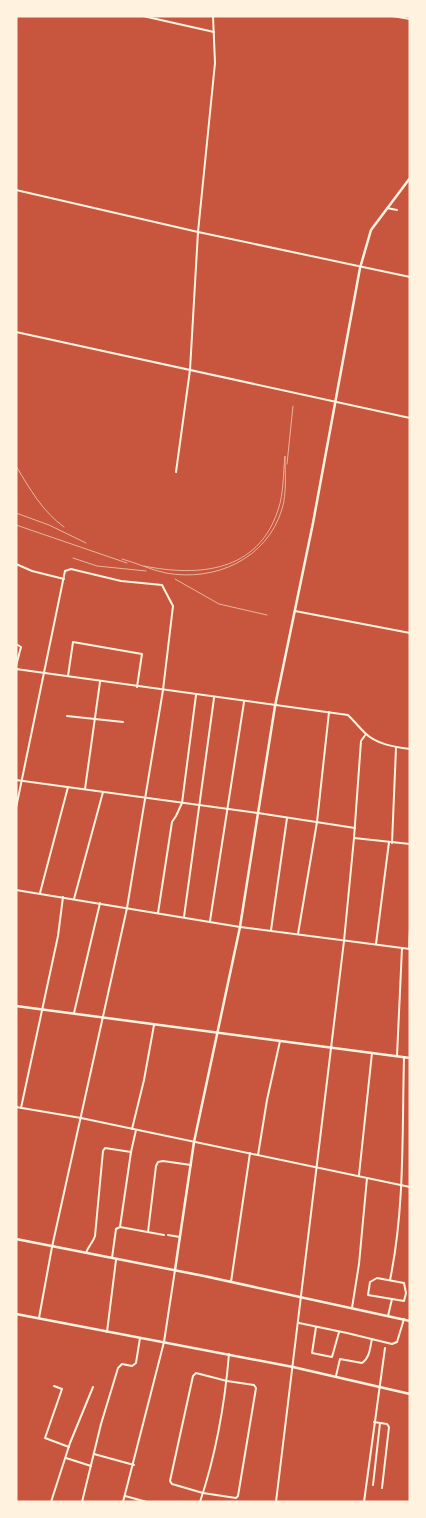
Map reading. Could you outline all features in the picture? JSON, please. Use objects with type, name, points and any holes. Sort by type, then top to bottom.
[{"type":"main road","points":[[175,1270],[194,1142],[240,927],[275,706],[314,516],[360,268],[371,230],[410,178]]},
{"type":"main road","points":[[16,1006],[410,1058]]},
{"type":"main road","points":[[16,1239],[175,1270],[410,1320]]},
{"type":"main road","points":[[16,1314],[229,1354],[410,1394]]},
{"type":"street","points":[[143,16],[214,32]]},
{"type":"street","points":[[176,472],[190,370],[198,232],[214,62],[213,16]]},
{"type":"street","points":[[392,16],[410,19]]},
{"type":"street","points":[[16,190],[360,268],[410,277]]},
{"type":"street","points":[[386,208],[397,210]]},
{"type":"street","points":[[16,332],[410,418]]},
{"type":"street","points":[[16,564],[32,571],[64,579]]},
{"type":"street","points":[[16,808],[65,571],[71,569],[121,581],[162,586],[173,606],[162,690],[127,908],[52,1246],[39,1318]]},
{"type":"street","points":[[295,611],[410,633]]},
{"type":"street","points":[[68,677],[73,642],[142,654],[137,687]]},
{"type":"street","points":[[16,644],[21,647],[16,667],[100,682],[348,715],[366,734],[379,742],[410,749]]},
{"type":"street","points":[[85,789],[100,682]]},
{"type":"street","points":[[158,914],[172,822],[182,803],[196,695]]},
{"type":"street","points":[[184,917],[214,698]]},
{"type":"street","points":[[210,921],[244,702]]},
{"type":"street","points":[[298,934],[316,822],[329,712]]},
{"type":"street","points":[[68,716],[124,722]]},
{"type":"street","points":[[276,1502],[344,941],[361,741],[366,734]]},
{"type":"street","points":[[376,945],[390,842],[396,747]]},
{"type":"street","points":[[16,780],[355,828]]},
{"type":"street","points":[[40,894],[68,787]]},
{"type":"street","points":[[74,899],[103,792]]},
{"type":"street","points":[[271,930],[287,818]]},
{"type":"street","points":[[354,838],[410,844]]},
{"type":"street","points":[[16,890],[240,927],[409,949],[410,929]]},
{"type":"street","points":[[21,1108],[58,936],[63,897]]},
{"type":"street","points":[[74,1014],[100,904]]},
{"type":"street","points":[[396,1056],[402,948]]},
{"type":"street","points":[[132,1129],[144,1080],[154,1025]]},
{"type":"street","points":[[258,1155],[267,1100],[280,1041]]},
{"type":"street","points":[[359,1176],[372,1053]]},
{"type":"street","points":[[390,1280],[396,1249],[404,1058]]},
{"type":"street","points":[[16,1111],[17,1107],[81,1118],[410,1187]]},
{"type":"street","points":[[112,1258],[116,1229],[120,1226],[136,1130]]},
{"type":"street","points":[[86,1253],[93,1243],[95,1236],[103,1151],[105,1148],[131,1152]]},
{"type":"street","points":[[230,1282],[250,1153]]},
{"type":"street","points":[[148,1232],[158,1162],[191,1165]]},
{"type":"street","points":[[352,1308],[359,1264],[367,1178]]},
{"type":"street","points":[[120,1226],[180,1237]]},
{"type":"street","points":[[107,1332],[116,1259]]},
{"type":"street","points":[[124,1502],[164,1342],[175,1270]]},
{"type":"street","points":[[377,1278],[404,1283],[406,1293],[404,1301],[392,1299],[368,1295],[370,1282],[377,1278]]},
{"type":"street","points":[[388,1316],[392,1299]]},
{"type":"street","points":[[298,1323],[395,1344],[404,1319]]},
{"type":"street","points":[[316,1327],[311,1351],[340,1359],[362,1363],[368,1358],[372,1339]]},
{"type":"street","points":[[332,1357],[339,1331]]},
{"type":"street","points":[[82,1502],[118,1368],[122,1364],[132,1366],[136,1363],[140,1338]]},
{"type":"street","points":[[364,1502],[386,1348]]},
{"type":"street","points":[[200,1502],[226,1381],[229,1354]]},
{"type":"street","points":[[335,1377],[340,1359]]},
{"type":"street","points":[[196,1373],[226,1381],[256,1388],[238,1496],[236,1498],[203,1493],[172,1484],[170,1481],[192,1376],[196,1373]]},
{"type":"street","points":[[54,1386],[62,1389],[45,1438],[69,1447]]},
{"type":"street","points":[[51,1502],[69,1447],[93,1387]]},
{"type":"street","points":[[374,1422],[387,1424],[389,1427],[382,1488]]},
{"type":"street","points":[[373,1485],[380,1422]]},
{"type":"street","points":[[94,1454],[134,1465]]},
{"type":"street","points":[[66,1458],[91,1466]]},
{"type":"street","points":[[125,1496],[147,1502]]},
{"type":"railway","points":[[287,464],[293,406]]},
{"type":"railway","points":[[122,559],[160,572],[184,575],[203,574],[220,570],[252,554],[275,526],[282,509],[285,496],[285,456],[280,503],[269,531],[256,546],[241,558],[224,565],[185,571],[144,566]]},
{"type":"railway","points":[[16,466],[43,507],[64,527]]},
{"type":"railway","points":[[16,513],[49,525],[86,543]]},
{"type":"railway","points":[[16,525],[127,563]]},
{"type":"railway","points":[[73,558],[97,566],[146,571]]},
{"type":"railway","points":[[175,579],[219,604],[267,615]]}]
